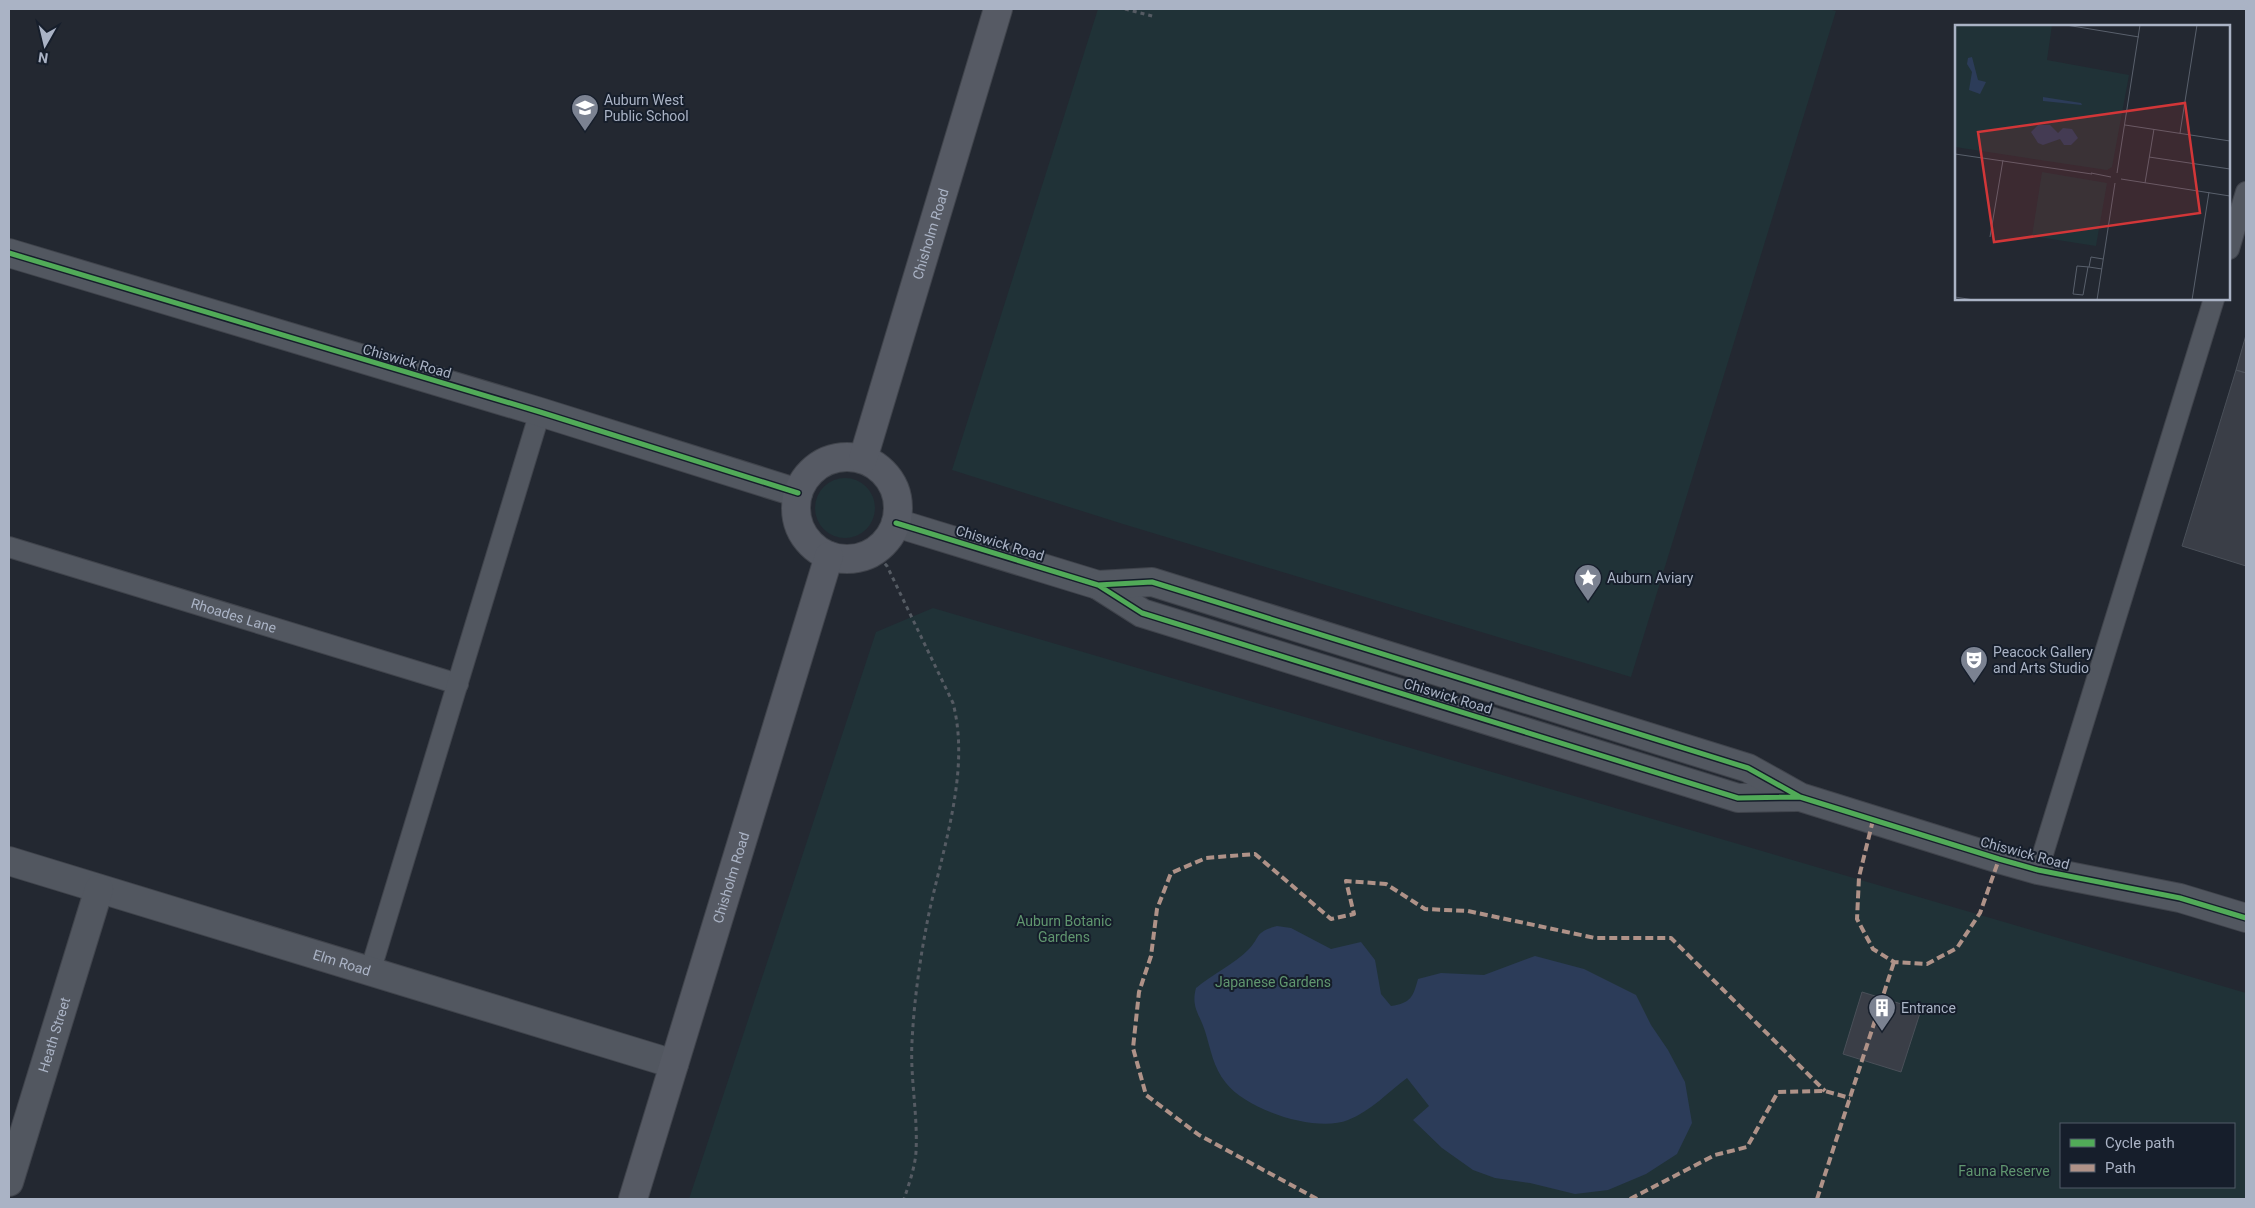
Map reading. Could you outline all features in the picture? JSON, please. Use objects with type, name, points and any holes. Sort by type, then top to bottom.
[{"type":"main road","name":"Chisholm Road","points":[[863,459],[998,9]]},
{"type":"main road","points":[[847,457],[863,459],[877,466],[888,477],[895,492],[898,507],[896,523],[887,539],[873,551],[859,557],[844,559],[829,556],[816,548],[805,537],[798,523],[795,508],[798,493],[805,478],[816,466],[831,459],[847,457]]},
{"type":"main road","name":"Chisholm Road","points":[[633,1199],[829,556]]},
{"type":"street","name":"Chiswick Road","points":[[9,253],[540,412],[798,493]]},
{"type":"street","name":"Chiswick Road","points":[[896,523],[1098,585],[1142,613],[1738,798],[1800,797],[2038,870],[2180,898],[2246,918]]},
{"type":"street","name":"Elm Road","points":[[9,861],[674,1064]]},
{"type":"street","name":"Heath Street","points":[[9,1182],[99,889]]},
{"type":"lane","points":[[2230,246],[2246,192]]},
{"type":"lane","points":[[2038,870],[2214,300]]},
{"type":"lane","points":[[370,972],[540,412]]},
{"type":"lane","name":"Rhoades Lane","points":[[9,547],[458,684]]},
{"type":"path","points":[[1124,9],[1156,17]]},
{"type":"path","points":[[873,551],[887,566],[953,703],[960,726],[951,822],[945,855],[928,918],[916,1001],[912,1043],[916,1154],[904,1199]]},
{"type":"green space","points":[[1098,9],[1828,9],[1836,11],[1631,677],[1123,524],[952,470]]},
{"type":"green space","points":[[845,478],[857,480],[870,491],[875,508],[873,520],[862,533],[845,538],[833,536],[820,525],[815,508],[817,496],[828,483]]},
{"type":"green space","name":"Auburn Botanic Gardens","points":[[933,608],[2246,993],[2246,1199],[689,1199],[876,632]]},
{"type":"water","points":[[1277,926],[1291,928],[1331,949],[1361,942],[1375,960],[1381,994],[1391,1006],[1407,1001],[1413,995],[1418,979],[1441,973],[1484,975],[1535,956],[1584,969],[1636,995],[1651,1025],[1668,1050],[1685,1082],[1692,1123],[1677,1154],[1646,1174],[1608,1190],[1575,1194],[1530,1183],[1495,1178],[1473,1170],[1442,1148],[1413,1120],[1429,1106],[1407,1078],[1364,1112],[1348,1120],[1334,1123],[1318,1124],[1301,1121],[1265,1110],[1249,1102],[1226,1083],[1218,1071],[1194,1000],[1196,988],[1243,955],[1261,933]]},
{"type":"building","points":[[2246,335],[2246,373],[2236,370]]},
{"type":"building","points":[[2236,370],[2246,373],[2246,566],[2182,546]]},
{"type":"building","name":"Entrance","points":[[1862,992],[1921,1010],[1901,1072],[1843,1054]]},
{"type":"marked path","points":[[1873,820],[1859,877],[1857,919],[1873,949],[1894,962],[1927,964],[1957,948],[1980,913],[1999,859]]},
{"type":"marked path","points":[[1317,1199],[1199,1135],[1146,1095],[1133,1048],[1139,992],[1151,956],[1157,909],[1171,873],[1206,858],[1255,854],[1331,919],[1354,914],[1346,881],[1386,884],[1425,909],[1468,911],[1595,938],[1671,938],[1825,1091]]},
{"type":"marked path","points":[[1817,1199],[1894,962]]},
{"type":"marked path","points":[[1630,1199],[1715,1155],[1747,1147],[1778,1092],[1825,1091],[1850,1098]]},
{"type":"cycle path","points":[[9,253],[540,412],[798,493]]},
{"type":"cycle path","points":[[896,523],[1098,585],[1142,613],[1738,798],[1800,797]]},
{"type":"cycle path","points":[[1098,585],[1152,582],[1748,768],[1800,797],[1999,859],[2038,870],[2180,898],[2246,918]]},
{"type":"place","name":"Auburn West Public School","points":[[585,132]]},
{"type":"place","name":"Auburn Aviary","points":[[1588,602]]},
{"type":"place","name":"Peacock Gallery and Arts Studio","points":[[1974,684]]},
{"type":"place","name":"Entrance","points":[[1882,1032]]},
{"type":"park label","name":"Japanese Gardens","points":[[1273,982]]},
{"type":"park label","name":"Fauna Reserve","points":[[2004,1171]]}]
